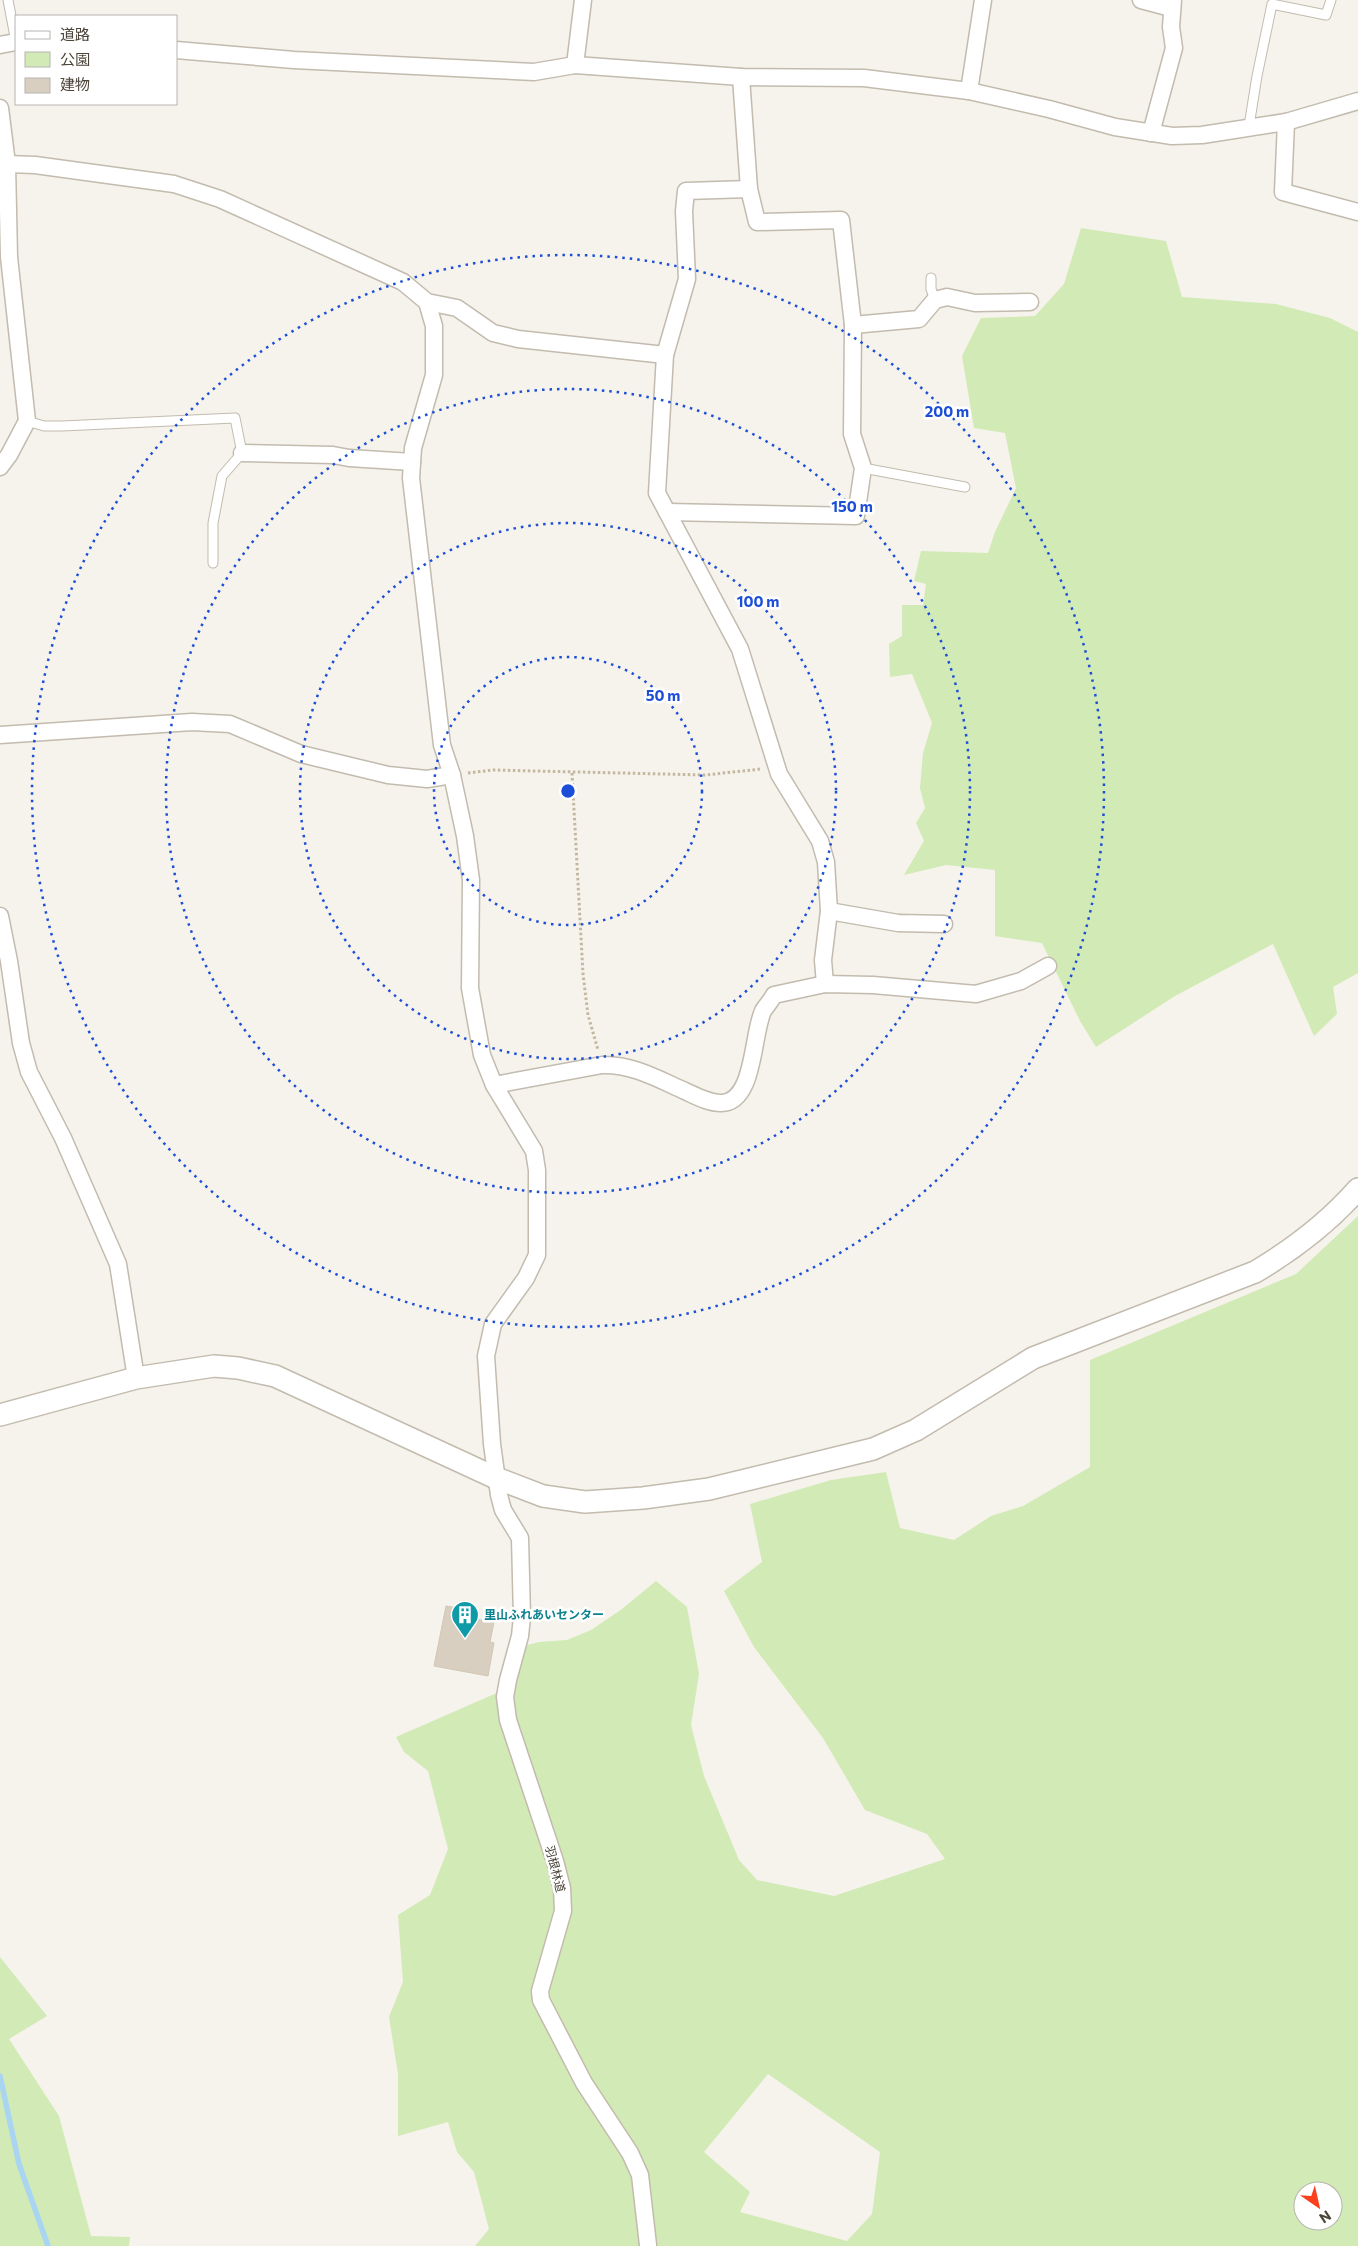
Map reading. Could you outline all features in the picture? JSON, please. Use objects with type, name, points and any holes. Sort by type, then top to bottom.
[{"type":"street","points":[[575,65],[583,0]]},
{"type":"street","points":[[969,91],[983,0]]},
{"type":"street","points":[[1140,0],[1172,4],[1174,48],[1151,133]]},
{"type":"street","points":[[0,45],[15,42]]},
{"type":"street","points":[[178,50],[294,60],[534,72],[575,65],[741,77],[864,78],[969,91],[1050,109],[1116,127],[1151,133],[1202,135],[1249,126],[1286,122],[1358,101]]},
{"type":"street","points":[[667,512],[856,516],[863,468],[852,434],[853,325],[841,220],[757,222],[749,188],[741,77]]},
{"type":"street","points":[[0,108],[7,164],[4,205],[27,421],[9,455],[0,467]]},
{"type":"street","points":[[1286,122],[1283,192],[1358,212]]},
{"type":"street","points":[[7,164],[35,165],[174,184],[220,199],[404,282],[428,302],[457,308],[493,333],[518,340],[664,355]]},
{"type":"street","points":[[749,188],[686,192],[684,212],[688,279],[664,355],[657,493],[740,649],[776,765],[820,841],[826,862],[830,911],[824,960],[825,984]]},
{"type":"street","points":[[853,325],[919,319],[935,300],[947,297],[974,303],[1030,302]]},
{"type":"street","name":"羽根林道","points":[[428,302],[434,326],[434,375],[412,462],[411,478],[442,744],[452,775],[465,836],[471,880],[470,988],[482,1055],[494,1085],[534,1151],[537,1170],[537,1255],[526,1278],[493,1324],[486,1356],[496,1478],[503,1510],[520,1538],[522,1617],[520,1636],[505,1697],[508,1720],[555,1861],[562,1888],[563,1911],[540,1992],[541,2000],[584,2083],[630,2153],[640,2174],[648,2245]]},
{"type":"street","points":[[242,453],[333,455],[412,462]]},
{"type":"street","points":[[0,735],[192,722],[230,724],[301,754],[388,775],[427,780],[452,775]]},
{"type":"street","points":[[830,911],[898,923],[944,924]]},
{"type":"street","points":[[0,916],[29,1072],[63,1138],[118,1264],[136,1378]]},
{"type":"street","points":[[494,1085],[602,1065],[618,1064],[640,1071],[706,1100],[722,1103],[735,1099],[745,1085],[763,1012],[774,995],[825,984],[873,985],[976,994],[1021,981],[1048,966]]},
{"type":"street","points":[[0,1415],[136,1378],[214,1366],[238,1368],[275,1376],[496,1478],[543,1496],[565,1501],[585,1502],[633,1499],[710,1488],[874,1449],[916,1430],[1033,1358],[1255,1272],[1286,1254],[1314,1232],[1358,1190]]},
{"type":"lane","points":[[8,0],[15,37]]},
{"type":"lane","points":[[1249,126],[1272,4],[1326,15],[1331,0]]},
{"type":"lane","points":[[931,278],[931,290],[935,300]]},
{"type":"lane","points":[[27,421],[44,426],[62,426],[235,418],[242,453],[222,476],[213,523],[213,563]]},
{"type":"lane","points":[[863,468],[965,487]]},
{"type":"path","points":[[452,775],[493,770],[704,775],[755,770],[776,765]]},
{"type":"path","points":[[572,773],[583,974],[588,1015],[602,1065]]},
{"type":"green space","points":[[1081,228],[1166,241],[1182,297],[1276,304],[1330,318],[1358,332],[1358,973],[1333,987],[1337,1014],[1314,1036],[1273,944],[1175,996],[1096,1047],[1080,1021],[1042,943],[995,936],[995,870],[946,865],[904,875],[924,841],[916,823],[925,808],[920,788],[923,753],[932,723],[912,674],[890,677],[889,644],[902,636],[902,605],[923,605],[926,584],[914,581],[921,551],[988,553],[995,532],[1016,488],[1005,433],[974,428],[962,356],[981,318],[1035,316],[1064,284]]},
{"type":"green space","points":[[1358,1216],[1358,2246],[475,2246],[489,2229],[474,2172],[457,2152],[448,2122],[398,2136],[398,2074],[389,2017],[403,1982],[398,1915],[430,1895],[448,1849],[428,1771],[404,1752],[396,1737],[506,1689],[508,1650],[539,1642],[567,1640],[591,1630],[622,1609],[656,1581],[687,1607],[699,1674],[691,1725],[704,1776],[739,1860],[757,1880],[834,1896],[945,1859],[927,1834],[865,1810],[823,1738],[754,1647],[724,1591],[762,1562],[750,1504],[831,1480],[886,1472],[900,1528],[954,1540],[991,1516],[1023,1506],[1090,1467],[1090,1360],[1296,1274]],"holes":[[[768,2074],[880,2152],[872,2214],[847,2241],[740,2212],[750,2192],[704,2152]]]},
{"type":"green space","points":[[0,1957],[47,2016],[9,2039],[59,2116],[91,2236],[130,2237],[129,2246],[0,2246]]},
{"type":"building","name":"里山ふれあいセンター","points":[[446,1606],[469,1610],[468,1618],[494,1622],[490,1642],[494,1643],[488,1676],[434,1666]]},
{"type":"waterway","points":[[0,2076],[19,2164],[48,2246]]},
{"type":"place","name":"里山ふれあいセンター","points":[[465,1639]]}]
